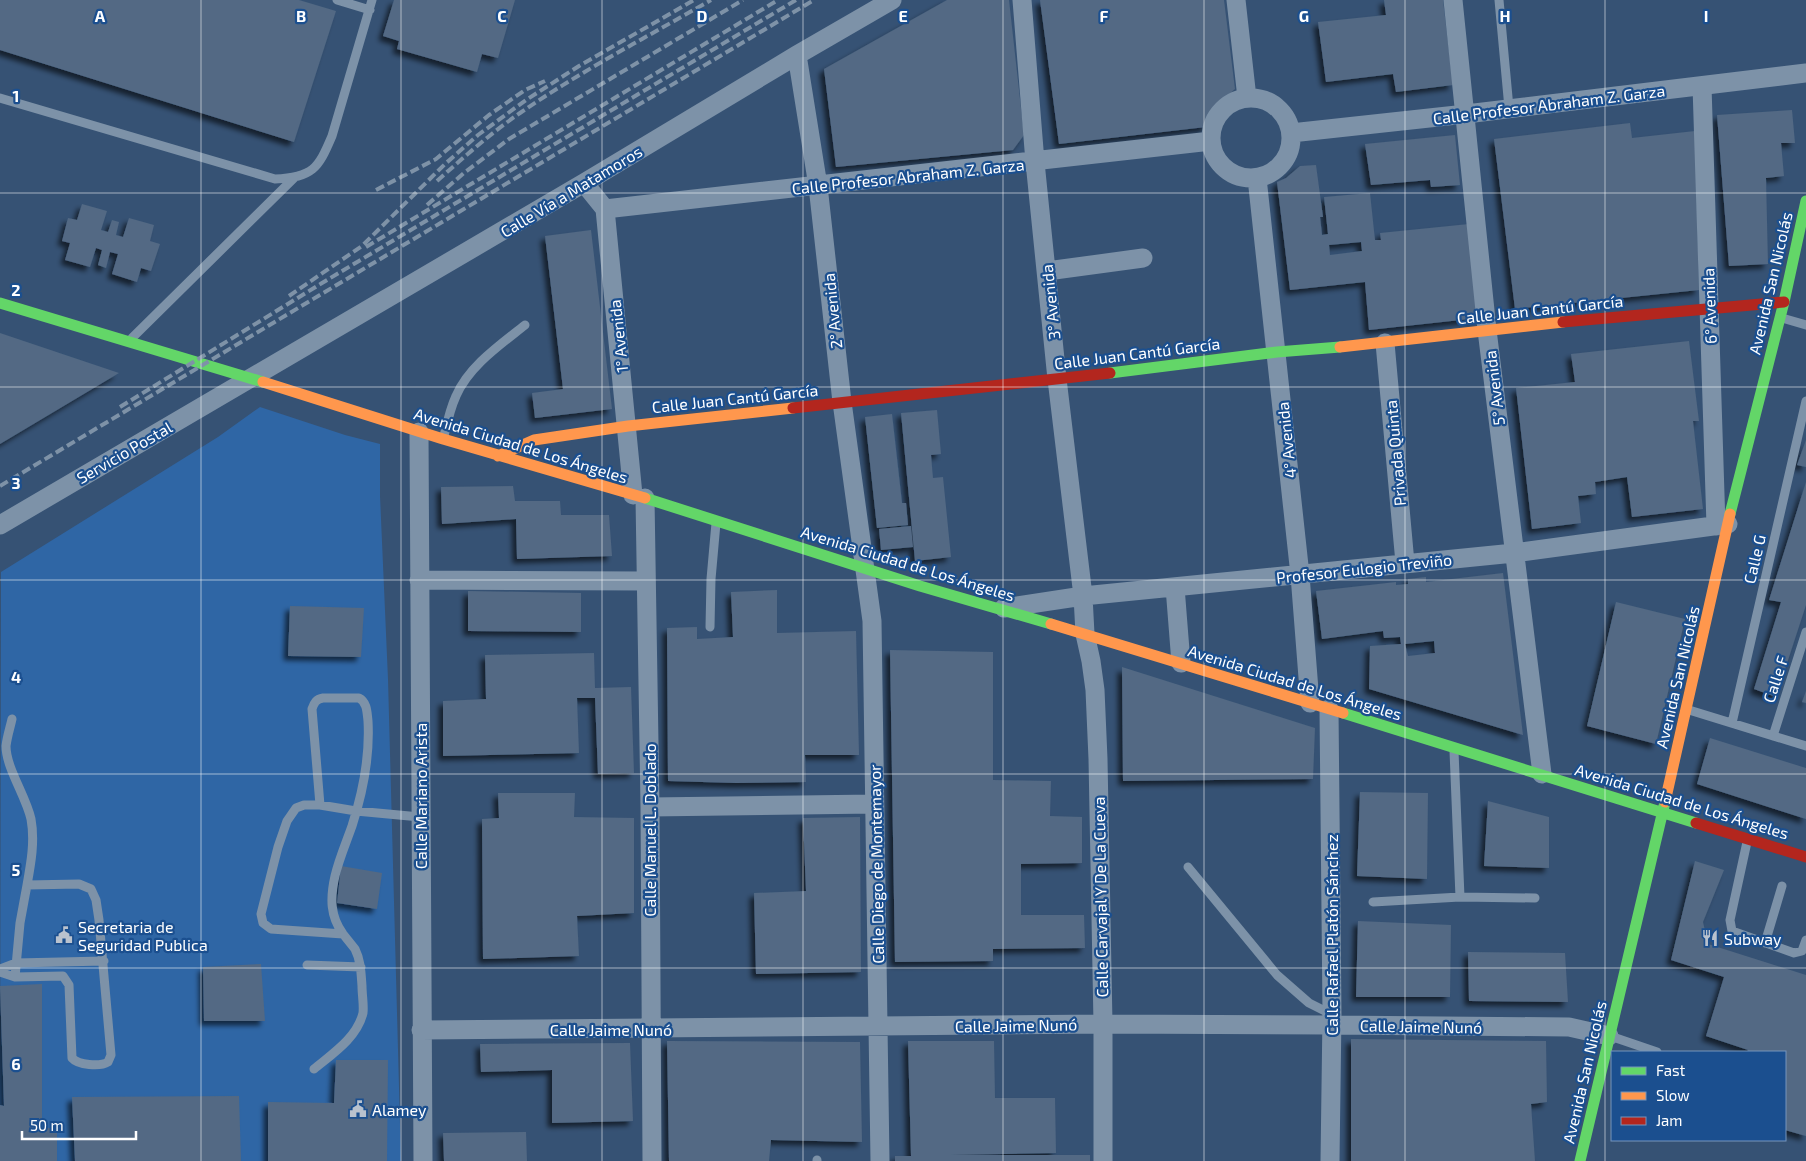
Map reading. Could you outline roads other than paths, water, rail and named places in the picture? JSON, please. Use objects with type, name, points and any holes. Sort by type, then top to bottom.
[{"type":"street","name":"Calle Vía a Matamoros","points":[[249,379],[892,0]]},
{"type":"street","name":"3° Avenida","points":[[1022,0],[1035,162],[1057,379],[1083,596],[1085,634]]},
{"type":"street","points":[[1236,0],[1247,98]]},
{"type":"street","name":"5° Avenida","points":[[1453,0],[1487,330],[1542,774]]},
{"type":"street","name":"2° Avenida","points":[[797,55],[818,186],[842,402],[865,568]]},
{"type":"street","name":"Calle Profesor Abraham Z. Garza","points":[[1291,132],[1466,114],[1806,73]]},
{"type":"street","name":"6° Avenida","points":[[1702,86],[1710,308],[1722,525]]},
{"type":"street","points":[[1247,98],[1257,98],[1269,102],[1280,110],[1288,120],[1291,132],[1291,145],[1287,157],[1279,167],[1269,174],[1257,178],[1244,177],[1226,169],[1214,154],[1211,141],[1213,127],[1219,114],[1230,104],[1247,98]]},
{"type":"street","name":"Calle Profesor Abraham Z. Garza","points":[[605,209],[1211,141]]},
{"type":"street","name":"4° Avenida","points":[[1257,178],[1300,575],[1310,703]]},
{"type":"street","points":[[584,183],[605,209]]},
{"type":"street","name":"Avenida San Nicolás","points":[[1580,1161],[1663,813],[1686,709],[1722,525],[1780,318],[1806,201]]},
{"type":"street","name":"1° Avenida","points":[[605,209],[628,426],[639,496]]},
{"type":"street","points":[[1047,272],[1143,258]]},
{"type":"street","name":"Calle Juan Cantú García","points":[[498,456],[534,440],[628,426],[1057,379],[1277,352],[1384,343],[1487,330],[1784,302]]},
{"type":"street","name":"Avenida Ciudad de Los Ángeles","points":[[0,303],[336,404],[498,456],[639,496],[920,586],[1085,634],[1542,774],[1806,858]]},
{"type":"street","name":"Privada Quinta","points":[[1384,343],[1406,563]]},
{"type":"street","name":"Servicio Postal","points":[[0,525],[249,379]]},
{"type":"street","name":"Calle Mariano Arista","points":[[419,432],[422,1161]]},
{"type":"street","name":"Calle Manuel L. Doblado","points":[[639,496],[646,581],[650,807],[652,1161]]},
{"type":"street","name":"Profesor Eulogio Treviño","points":[[1000,609],[1083,596],[1514,553],[1722,525]]},
{"type":"street","name":"Calle Diego de Montemayor","points":[[865,568],[872,621],[880,1161]]},
{"type":"street","points":[[419,580],[646,581]]},
{"type":"street","points":[[1175,587],[1180,663]]},
{"type":"street","name":"Calle Carvajal Y De La Cueva","points":[[1085,634],[1095,690],[1098,759],[1103,1024],[1102,1161]]},
{"type":"street","name":"Calle Rafael Platón Sánchez","points":[[1329,709],[1332,1020],[1330,1161]]},
{"type":"street","points":[[650,807],[874,804]]},
{"type":"street","name":"Calle Jaime Nunó","points":[[421,1030],[878,1027],[1332,1020],[1569,1028],[1609,1036]]},
{"type":"lane","points":[[337,0],[370,10]]},
{"type":"lane","points":[[0,98],[275,179],[294,178],[308,173],[318,165],[324,155],[332,136],[372,0]]},
{"type":"lane","points":[[1499,0],[1509,108]]},
{"type":"lane","points":[[128,342],[294,178]]},
{"type":"lane","points":[[1780,318],[1806,325]]},
{"type":"lane","points":[[443,439],[456,395],[468,376],[494,350],[525,325]]},
{"type":"lane","name":"Calle G","points":[[1732,723],[1806,401]]},
{"type":"lane","points":[[710,626],[711,579],[716,520]]},
{"type":"lane","name":"Calle F","points":[[1772,736],[1806,632]]},
{"type":"lane","points":[[314,1069],[344,1044],[360,1022],[363,1011],[361,967],[354,949],[334,917],[331,907],[331,893],[335,875],[356,811],[366,770],[369,740],[367,710],[364,703],[358,698],[319,699],[312,709],[320,805]]},
{"type":"lane","points":[[1686,709],[1806,746]]},
{"type":"lane","points":[[12,719],[7,737],[8,757],[27,805],[33,834],[31,864],[20,923],[15,978]]},
{"type":"lane","points":[[1454,748],[1460,897]]},
{"type":"lane","points":[[343,934],[271,928],[262,923],[261,918],[267,885],[286,821],[296,808],[304,805],[320,805],[356,811],[420,817]]},
{"type":"lane","points":[[1747,839],[1730,920],[1732,931],[1794,953],[1802,952],[1806,940]]},
{"type":"lane","points":[[1188,867],[1277,974],[1309,1003],[1332,1020]]},
{"type":"lane","points":[[0,971],[15,978],[63,976],[69,985],[72,1058],[77,1062],[103,1064],[108,1062],[111,1055],[104,961],[96,900],[91,889],[79,884],[27,885]]},
{"type":"lane","points":[[1765,943],[1782,886]]},
{"type":"lane","points":[[1373,902],[1460,897],[1535,898]]},
{"type":"lane","points":[[0,971],[16,963],[104,961]]},
{"type":"lane","points":[[307,965],[361,967]]},
{"type":"lane","points":[[1609,1036],[1654,1051]]},
{"type":"railway","points":[[289,296],[362,246],[445,164],[478,135],[526,100],[579,66],[694,0]]},
{"type":"railway","points":[[437,181],[467,154],[520,113],[590,69],[711,0]]},
{"type":"railway","points":[[427,205],[464,173],[509,139],[743,0]]},
{"type":"railway","points":[[366,247],[778,0]]},
{"type":"railway","points":[[120,407],[322,283],[796,0]]},
{"type":"railway","points":[[0,486],[814,0]]},
{"type":"railway","points":[[376,190],[436,159],[489,115],[525,90],[545,81]]},
{"type":"place","name":"Secretaria de Seguridad Publica","points":[[64,935]]},
{"type":"place","name":"Subway","points":[[1710,938]]},
{"type":"place","name":"Alamey","points":[[358,1109]]}]
